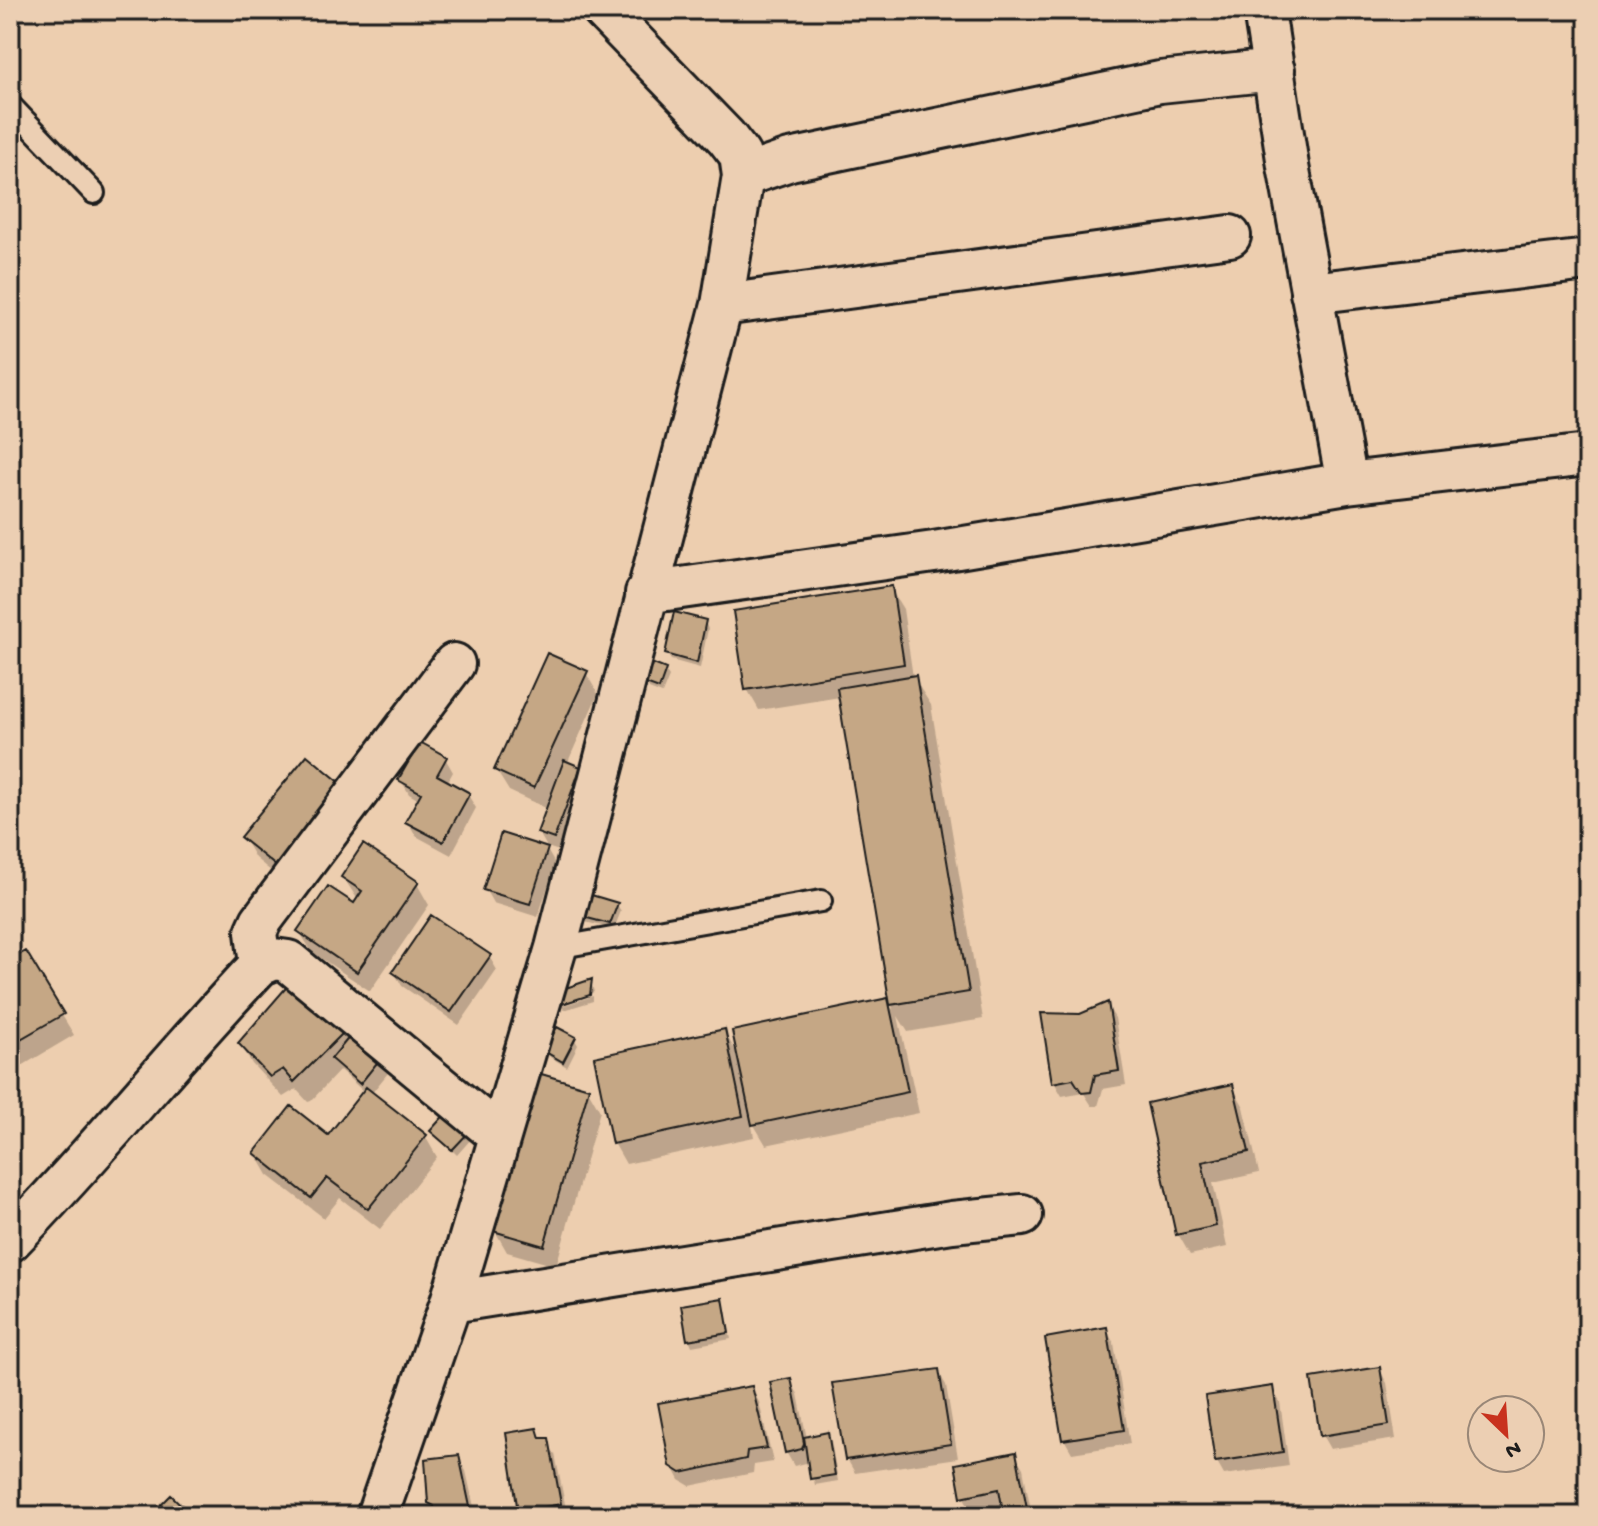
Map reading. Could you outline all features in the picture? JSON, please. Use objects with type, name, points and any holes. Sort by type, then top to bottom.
[{"type":"street","points":[[377,1516],[451,1302],[556,948],[722,305],[743,176],[740,155],[726,137],[603,10]]},
{"type":"street","points":[[1264,10],[1311,293],[1347,483]]},
{"type":"street","points":[[743,176],[790,160],[1160,82],[1274,70]]},
{"type":"street","points":[[722,305],[1230,236]]},
{"type":"street","points":[[1311,293],[1588,260]]},
{"type":"street","points":[[646,593],[934,552],[1347,483],[1588,455]]},
{"type":"street","points":[[260,965],[256,932],[261,921],[454,664]]},
{"type":"street","points":[[10,1241],[78,1171],[187,1041],[260,965],[274,959],[288,961],[500,1136]]},
{"type":"street","points":[[451,1302],[952,1222],[1022,1215]]},
{"type":"lane","points":[[10,105],[94,193]]},
{"type":"lane","points":[[556,948],[821,901]]},
{"type":"building","points":[[892,586],[904,664],[745,690],[733,611]]},
{"type":"building","points":[[674,612],[706,620],[697,663],[665,654]]},
{"type":"building","points":[[547,653],[588,671],[534,788],[494,770]]},
{"type":"building","points":[[651,663],[666,669],[659,689],[643,683]]},
{"type":"building","points":[[916,675],[969,992],[890,1005],[837,688]]},
{"type":"building","points":[[420,742],[447,757],[437,775],[470,793],[443,842],[405,822],[421,793],[398,780]]},
{"type":"building","points":[[307,755],[354,794],[287,875],[240,837]]},
{"type":"building","points":[[564,760],[581,767],[554,839],[537,833]]},
{"type":"building","points":[[501,833],[548,848],[530,904],[483,890]]},
{"type":"building","points":[[363,844],[419,882],[357,972],[297,931],[328,886],[354,903],[362,891],[341,877]]},
{"type":"building","points":[[578,891],[618,903],[610,924],[572,914]]},
{"type":"building","points":[[431,915],[491,955],[451,1012],[392,972]]},
{"type":"building","points":[[26,951],[64,1014],[10,1045],[10,960]]},
{"type":"building","points":[[298,974],[354,1022],[294,1082],[283,1069],[270,1077],[238,1043]]},
{"type":"building","points":[[592,979],[590,995],[559,1005],[560,990]]},
{"type":"building","points":[[888,998],[908,1092],[752,1125],[732,1031]]},
{"type":"building","points":[[1108,1002],[1119,1071],[1095,1075],[1091,1092],[1082,1093],[1073,1079],[1052,1083],[1041,1013],[1080,1014]]},
{"type":"building","points":[[557,1027],[576,1037],[563,1062],[544,1051]]},
{"type":"building","points":[[356,1029],[385,1053],[360,1084],[331,1059]]},
{"type":"building","points":[[725,1029],[743,1116],[612,1144],[594,1057]]},
{"type":"building","points":[[538,1073],[589,1088],[544,1246],[493,1231]]},
{"type":"building","points":[[1233,1084],[1249,1152],[1202,1162],[1216,1226],[1176,1235],[1147,1103]]},
{"type":"building","points":[[366,1087],[427,1135],[368,1209],[327,1178],[311,1198],[254,1153],[291,1106],[328,1135]]},
{"type":"building","points":[[448,1111],[470,1131],[452,1150],[430,1131]]},
{"type":"building","points":[[723,1298],[729,1333],[687,1340],[681,1305]]},
{"type":"building","points":[[1107,1327],[1124,1430],[1062,1440],[1045,1338]]},
{"type":"building","points":[[1380,1367],[1389,1425],[1320,1436],[1311,1378]]},
{"type":"building","points":[[939,1369],[951,1444],[845,1460],[832,1383]]},
{"type":"building","points":[[791,1378],[804,1443],[802,1449],[785,1453],[770,1382]]},
{"type":"building","points":[[752,1386],[767,1448],[747,1451],[746,1459],[681,1473],[670,1466],[658,1403]]},
{"type":"building","points":[[1273,1386],[1283,1452],[1215,1462],[1205,1396]]},
{"type":"building","points":[[537,1428],[540,1438],[549,1438],[561,1504],[518,1512],[506,1433]]},
{"type":"building","points":[[828,1432],[835,1475],[810,1479],[804,1437]]},
{"type":"building","points":[[1016,1452],[1027,1508],[980,1516],[981,1510],[1002,1506],[999,1489],[961,1497],[955,1464]]},
{"type":"building","points":[[459,1455],[472,1516],[436,1516],[434,1506],[428,1503],[425,1459]]},
{"type":"building","points":[[171,1495],[193,1516],[150,1516]]},
{"type":"building","points":[[615,1507],[616,1516],[548,1514]]}]
